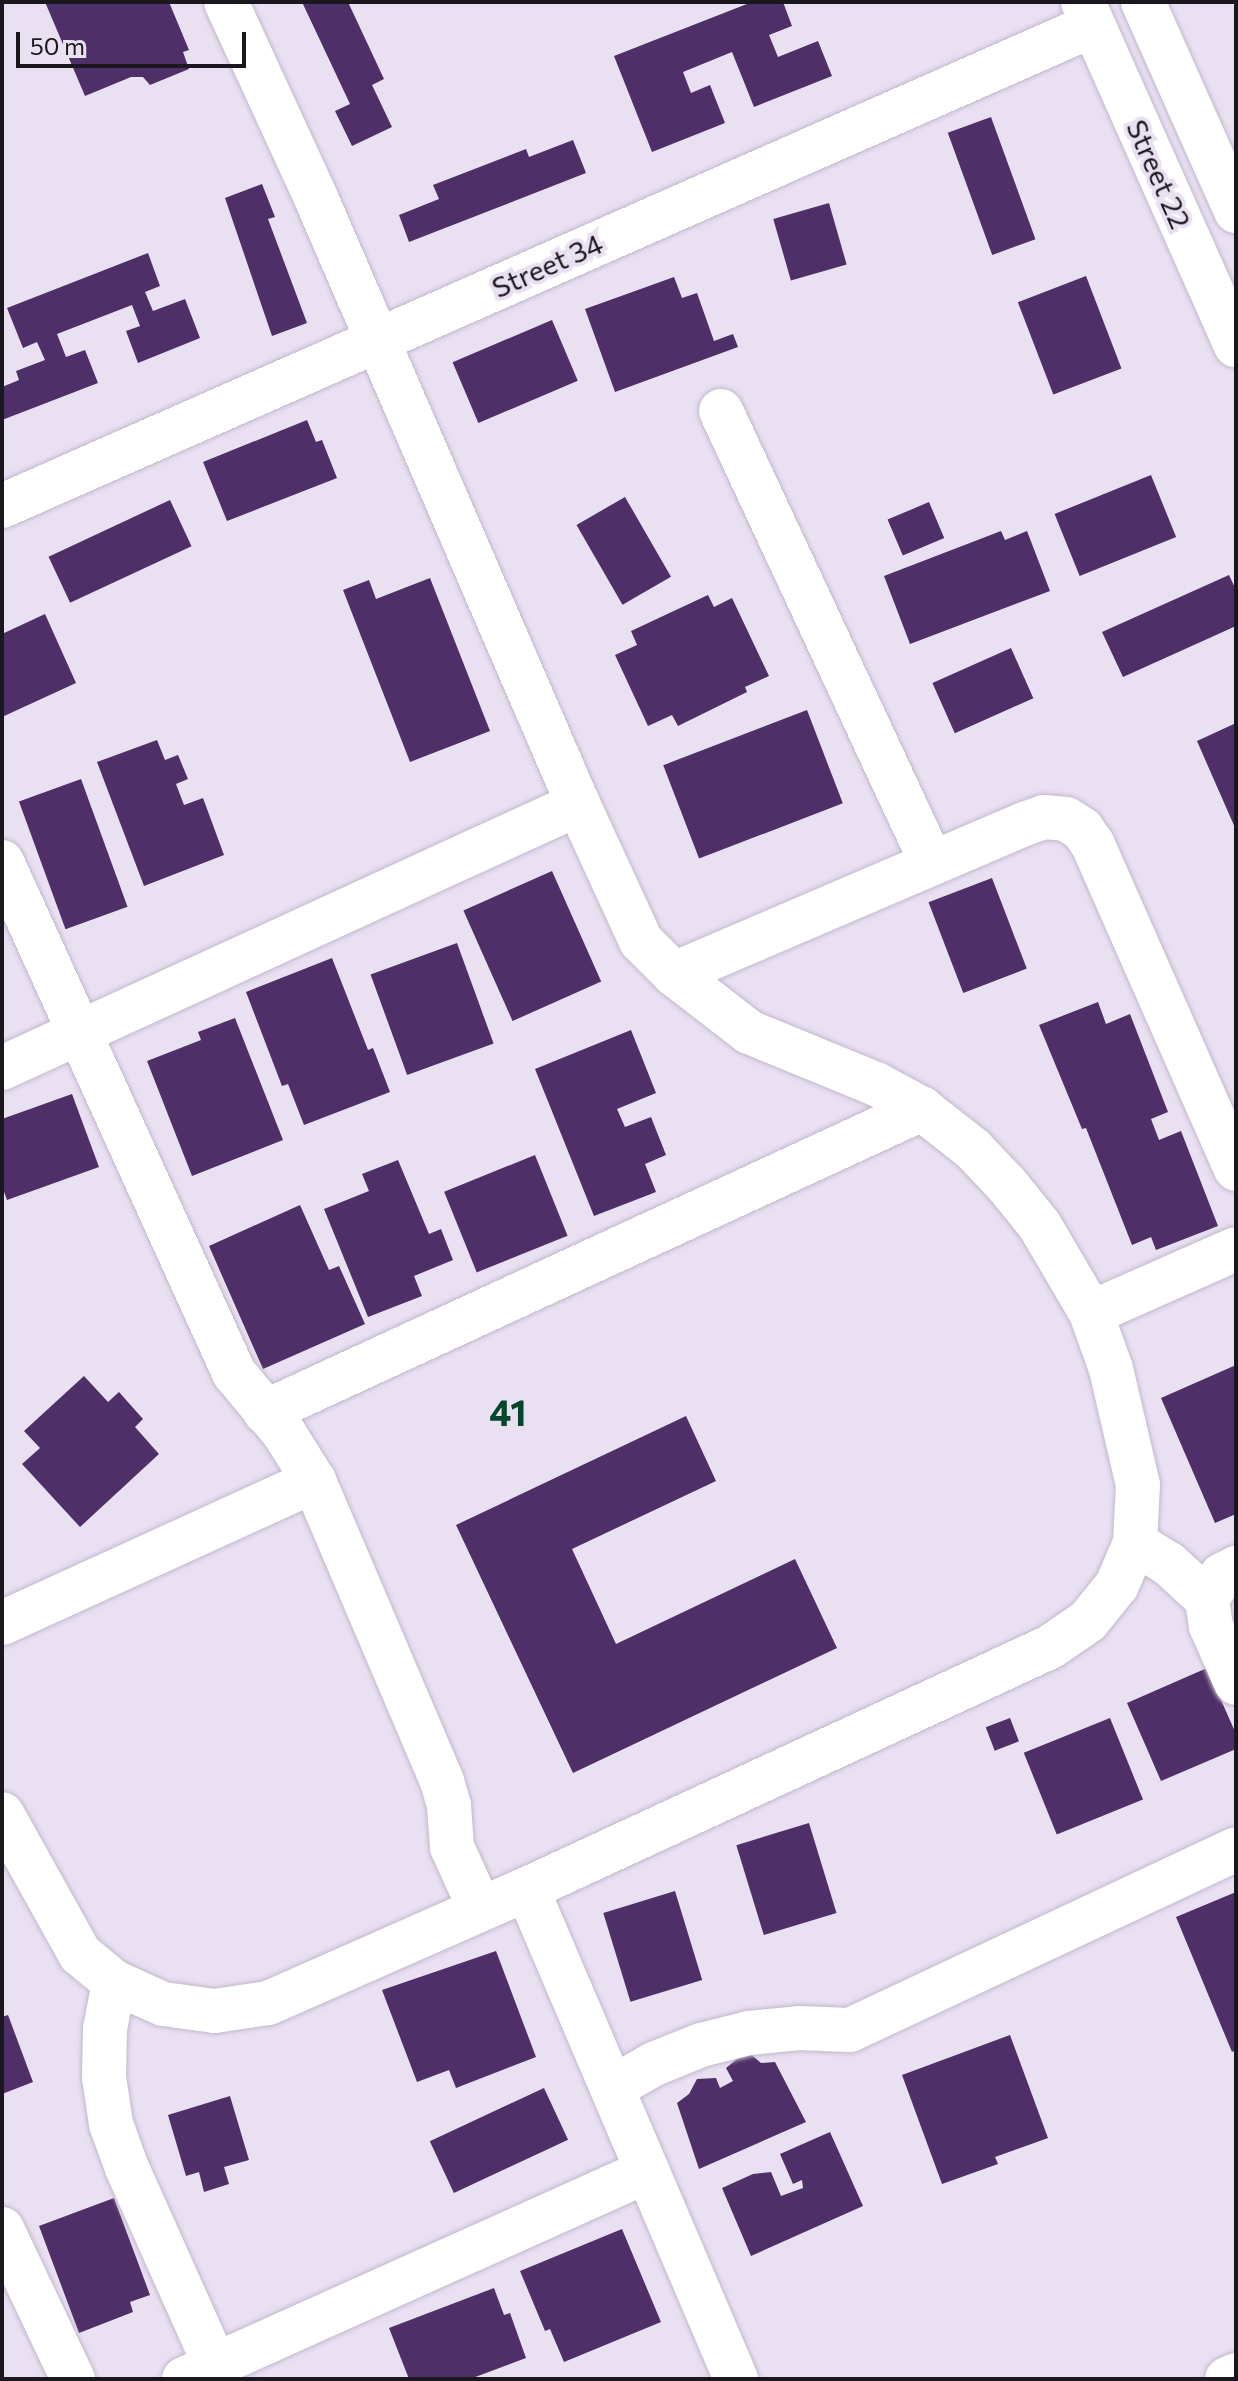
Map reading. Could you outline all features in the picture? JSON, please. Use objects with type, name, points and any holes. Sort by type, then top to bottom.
[{"type":"street","points":[[2,1814],[80,1954],[114,1982],[163,2004],[215,2011],[268,2003],[527,1889],[1050,1647],[1088,1621],[1117,1585],[1135,1543],[1138,1485],[1127,1430],[1091,1313],[1061,1258],[1008,1186],[973,1149],[922,1109],[876,1084],[749,1032],[674,974],[641,941],[226,2]]},
{"type":"street","name":"Street 22","points":[[1143,2],[1236,211]]},
{"type":"street","name":"Street 34","points":[[2,506],[377,340],[1088,14]]},
{"type":"street","name":"Street 22","points":[[1088,14],[1236,346]]},
{"type":"street","points":[[721,411],[932,863]]},
{"type":"street","points":[[2,1068],[578,804]]},
{"type":"street","points":[[674,974],[1044,817],[1066,819],[1082,829],[1093,845],[1236,1169]]},
{"type":"street","points":[[2,862],[234,1373],[299,1453],[314,1481],[447,1793],[452,1847],[480,1909]]},
{"type":"street","points":[[265,1412],[922,1109]]},
{"type":"street","points":[[1091,1313],[1236,1249]]},
{"type":"street","points":[[2,1623],[314,1481]]},
{"type":"street","points":[[1135,1543],[1169,1564],[1222,1584],[1211,1626],[1236,1683]]},
{"type":"street","points":[[612,2088],[665,2059],[701,2045],[749,2033],[799,2028],[850,2030],[1236,1849]]},
{"type":"street","points":[[527,1889],[736,2379]]},
{"type":"street","points":[[114,1982],[105,2029],[104,2077],[111,2124],[200,2372],[647,2171]]},
{"type":"street","points":[[5,2243],[73,2379]]},
{"type":"street","points":[[1227,2379],[1236,2375]]},
{"type":"building","points":[[45,2],[169,2],[189,50],[183,52],[189,69],[150,85],[143,77],[131,77],[85,96]]},
{"type":"building","points":[[302,2],[348,2],[384,79],[372,85],[392,127],[352,146],[335,111],[350,104]]},
{"type":"building","points":[[752,2],[783,2],[792,26],[769,35],[778,57],[818,41],[832,76],[754,107],[732,52],[683,72],[691,93],[710,85],[725,123],[652,152],[614,56]]},
{"type":"building","points":[[991,117],[1035,239],[992,255],[948,133]]},
{"type":"building","points":[[573,140],[586,173],[409,242],[399,215],[439,199],[433,185],[526,149],[529,157]]},
{"type":"building","points":[[262,184],[275,217],[268,219],[307,323],[272,336],[225,198]]},
{"type":"building","points":[[829,203],[847,265],[791,281],[773,219]]},
{"type":"building","points":[[148,253],[160,286],[145,292],[153,311],[185,299],[200,338],[138,363],[126,331],[140,326],[132,305],[57,334],[66,357],[85,350],[98,383],[2,420],[2,387],[19,380],[16,371],[45,360],[37,342],[23,348],[7,308]]},
{"type":"building","points":[[1086,276],[1121,368],[1053,395],[1018,302]]},
{"type":"building","points":[[674,277],[682,298],[697,293],[714,341],[733,334],[738,347],[615,392],[585,309]]},
{"type":"building","points":[[552,320],[578,381],[478,423],[453,362]]},
{"type":"building","points":[[307,420],[316,442],[322,440],[337,478],[227,521],[203,462]]},
{"type":"building","points":[[1151,475],[1176,537],[1080,576],[1055,514]]},
{"type":"building","points":[[625,497],[671,577],[623,605],[577,525]]},
{"type":"building","points":[[170,500],[192,546],[70,603],[49,557]]},
{"type":"building","points":[[929,502],[944,538],[903,555],[888,520]]},
{"type":"building","points":[[1001,531],[1005,540],[1027,531],[1050,591],[910,644],[884,576]]},
{"type":"building","points":[[1229,575],[1236,590],[1236,626],[1123,677],[1102,632]]},
{"type":"building","points":[[430,578],[490,731],[410,762],[343,590],[369,580],[376,599]]},
{"type":"building","points":[[708,595],[714,607],[732,598],[769,676],[745,687],[747,692],[678,726],[672,715],[648,726],[615,655],[637,645],[631,631]]},
{"type":"building","points":[[45,614],[76,683],[2,717],[2,634]]},
{"type":"building","points":[[1011,648],[1033,698],[955,733],[932,683]]},
{"type":"building","points":[[807,710],[843,803],[699,859],[663,765]]},
{"type":"building","points":[[1236,723],[1236,830],[1197,741]]},
{"type":"building","points":[[157,740],[165,760],[178,755],[188,779],[176,784],[184,805],[203,798],[224,855],[144,886],[97,762]]},
{"type":"building","points":[[81,779],[128,907],[65,929],[19,802]]},
{"type":"building","points":[[552,871],[601,982],[513,1021],[463,910]]},
{"type":"building","points":[[992,878],[1027,969],[963,993],[929,902]]},
{"type":"building","points":[[457,943],[494,1044],[407,1075],[371,974]]},
{"type":"building","points":[[332,958],[368,1050],[373,1048],[390,1092],[304,1125],[288,1084],[282,1086],[246,992]]},
{"type":"building","points":[[1098,1002],[1106,1024],[1130,1014],[1168,1112],[1151,1119],[1159,1140],[1181,1131],[1218,1226],[1156,1250],[1151,1237],[1132,1245],[1086,1128],[1082,1129],[1039,1025]]},
{"type":"building","points":[[235,1018],[283,1140],[192,1176],[147,1061],[201,1040],[198,1032]]},
{"type":"building","points":[[631,1030],[656,1093],[617,1109],[625,1127],[651,1117],[666,1155],[645,1164],[656,1192],[594,1216],[535,1069]]},
{"type":"building","points":[[72,1094],[99,1167],[7,1200],[2,1186],[2,1119]]},
{"type":"building","points":[[535,1155],[568,1236],[477,1272],[444,1192]]},
{"type":"building","points":[[398,1160],[429,1234],[441,1229],[453,1260],[414,1276],[422,1296],[368,1317],[324,1209],[369,1191],[362,1174]]},
{"type":"building","points":[[300,1205],[329,1270],[339,1266],[365,1324],[263,1369],[209,1246]]},
{"type":"building","points":[[1236,1365],[1236,1514],[1215,1523],[1161,1398]]},
{"type":"building","points":[[84,1376],[108,1402],[119,1392],[143,1419],[135,1427],[159,1454],[80,1527],[22,1464],[40,1448],[24,1431]]},
{"type":"building","points":[[686,1416],[716,1481],[572,1549],[616,1644],[795,1559],[837,1648],[573,1773],[456,1525]]},
{"type":"building","points":[[1207,1668],[1236,1734],[1236,1749],[1161,1781],[1127,1703]]},
{"type":"building","points":[[1010,1718],[1019,1741],[995,1751],[986,1727]]},
{"type":"building","points":[[1110,1718],[1143,1800],[1057,1834],[1024,1753]]},
{"type":"building","points":[[809,1823],[836,1913],[764,1935],[736,1845]]},
{"type":"building","points":[[675,1891],[702,1980],[630,2002],[603,1913]]},
{"type":"building","points":[[1236,1892],[1236,2050],[1232,2052],[1176,1917]]},
{"type":"building","points":[[496,1951],[536,2057],[456,2088],[449,2070],[417,2082],[382,1990]]},
{"type":"building","points":[[8,2015],[33,2082],[2,2094],[2,2017]]},
{"type":"building","points":[[1010,2035],[1048,2138],[995,2157],[998,2164],[942,2184],[902,2075]]},
{"type":"building","points":[[747,2051],[761,2063],[775,2062],[806,2122],[699,2169],[677,2103],[689,2094],[697,2079],[716,2078],[720,2088],[733,2081],[726,2068]]},
{"type":"building","points":[[544,2088],[568,2140],[454,2193],[430,2141]]},
{"type":"building","points":[[230,2096],[249,2160],[224,2167],[229,2184],[204,2192],[199,2172],[186,2176],[168,2115]]},
{"type":"building","points":[[830,2132],[863,2206],[751,2256],[722,2188],[753,2174],[771,2172],[781,2196],[803,2188],[802,2180],[793,2184],[780,2154]]},
{"type":"building","points":[[114,2198],[150,2295],[130,2302],[133,2312],[79,2333],[39,2226]]},
{"type":"building","points":[[622,2229],[661,2322],[564,2362],[550,2329],[545,2331],[520,2271]]},
{"type":"building","points":[[494,2288],[504,2315],[510,2313],[526,2358],[470,2379],[409,2379],[389,2328]]},
{"type":"district","name":"41","points":[[508,1412]]}]
